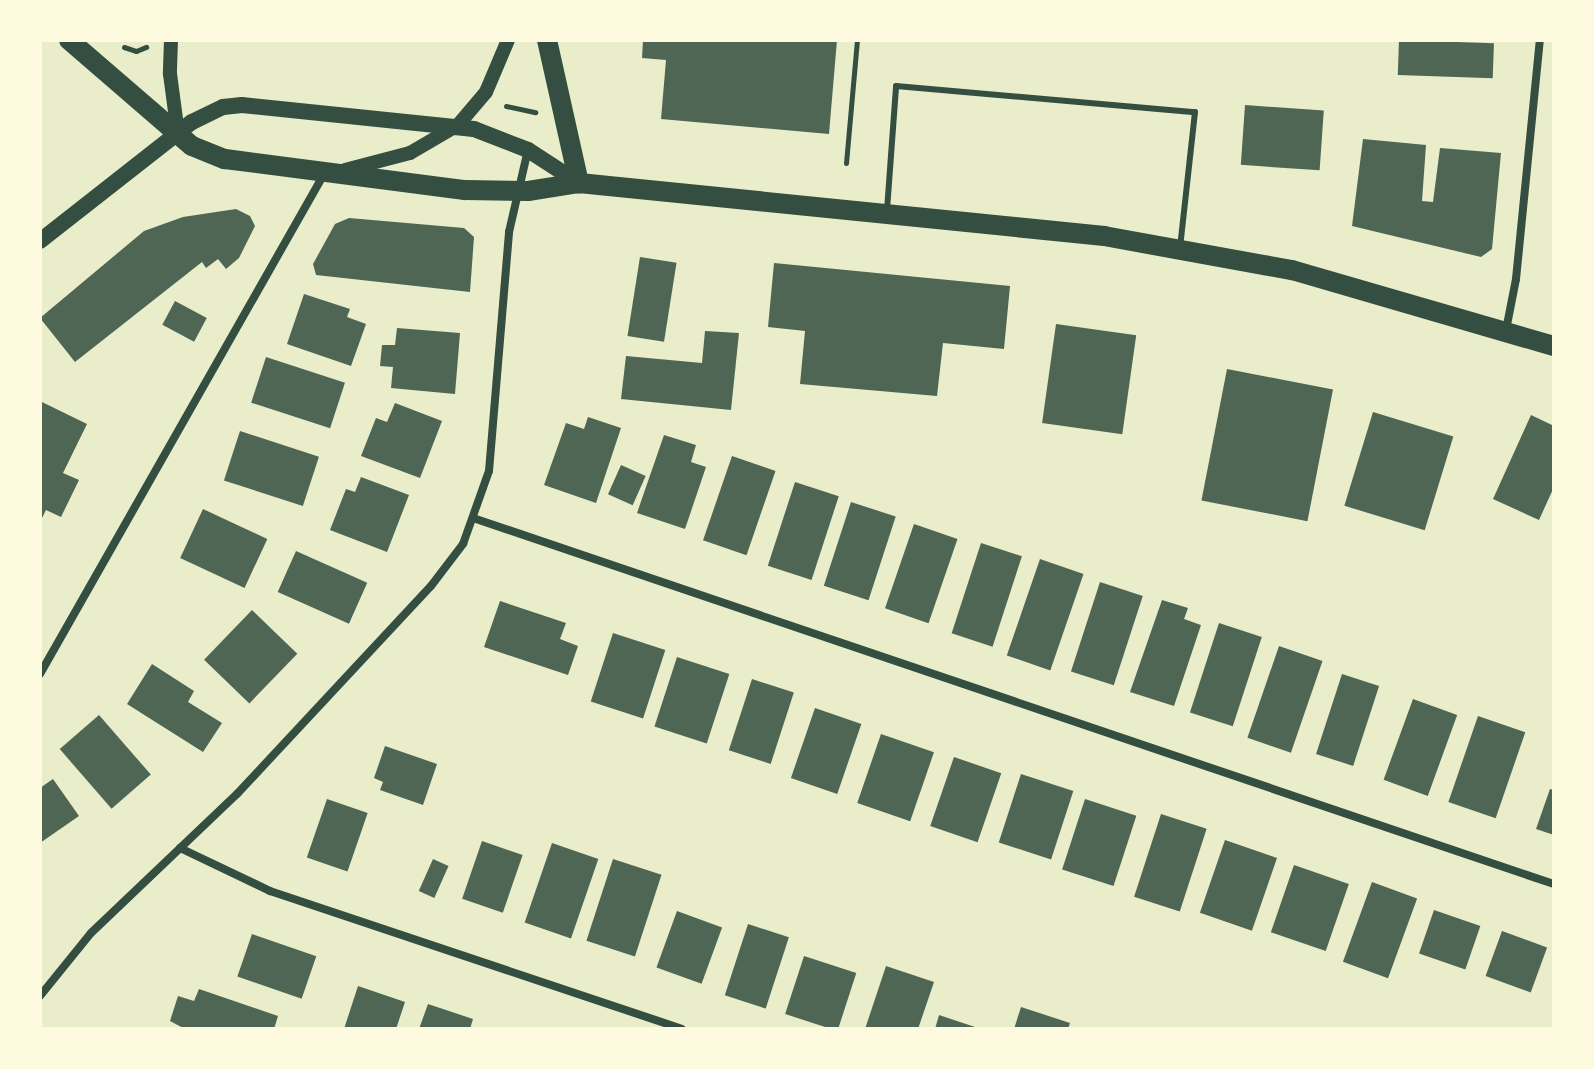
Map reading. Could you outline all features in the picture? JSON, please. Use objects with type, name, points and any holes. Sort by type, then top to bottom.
[{"type":"main road","points":[[69,40],[178,134],[209,155],[325,173],[521,192],[579,183],[886,213],[1180,248],[1373,290],[1554,346]]},
{"type":"main road","points":[[547,40],[579,183]]},
{"type":"main road","points":[[40,241],[207,113],[242,105],[458,125],[528,150],[579,183]]},
{"type":"street","points":[[171,40],[178,134]]},
{"type":"street","points":[[40,674],[325,173],[389,162],[458,125],[486,92],[508,40]]},
{"type":"street","points":[[1506,330],[1516,279],[1540,40]]},
{"type":"street","points":[[40,996],[91,933],[180,848],[431,586],[476,519],[489,471],[509,232],[521,192],[528,150]]},
{"type":"street","points":[[476,519],[1554,884]]},
{"type":"street","points":[[180,848],[270,891],[682,1029]]},
{"type":"lane","points":[[886,213],[896,86],[1195,112],[1180,248]]},
{"type":"path","points":[[120,45],[136,51],[141,40]]},
{"type":"path","points":[[846,163],[857,40]]},
{"type":"path","points":[[500,99],[507,108],[540,113],[548,108]]},
{"type":"building","points":[[643,40],[837,40],[829,134],[661,119],[666,60],[642,58]]},
{"type":"building","points":[[1399,40],[1494,43],[1493,78],[1398,75]]},
{"type":"building","points":[[1245,105],[1324,111],[1320,170],[1241,165]]},
{"type":"building","points":[[1363,139],[1426,145],[1422,201],[1433,202],[1440,148],[1501,153],[1492,249],[1481,257],[1352,226]]},
{"type":"building","points":[[236,209],[250,216],[255,226],[239,258],[226,269],[218,259],[206,268],[202,262],[75,362],[40,318],[144,231],[183,217]]},
{"type":"building","points":[[349,218],[464,228],[474,237],[470,292],[316,275],[313,264],[335,224]]},
{"type":"building","points":[[640,257],[677,263],[664,342],[627,336]]},
{"type":"building","points":[[774,263],[1010,286],[1004,349],[943,343],[937,396],[800,384],[805,331],[768,327]]},
{"type":"building","points":[[304,294],[350,309],[347,317],[366,324],[351,366],[287,344]]},
{"type":"building","points":[[175,301],[207,318],[194,342],[162,325]]},
{"type":"building","points":[[1056,324],[1136,335],[1122,434],[1042,423]]},
{"type":"building","points":[[397,328],[460,333],[455,394],[391,388],[393,367],[380,366],[382,345],[395,345]]},
{"type":"building","points":[[705,331],[739,333],[731,410],[621,399],[626,356],[702,363]]},
{"type":"building","points":[[266,357],[345,383],[330,428],[251,403]]},
{"type":"building","points":[[1227,369],[1333,390],[1307,521],[1201,501]]},
{"type":"building","points":[[42,402],[87,424],[63,473],[79,480],[61,517],[46,510],[40,522]]},
{"type":"building","points":[[395,403],[442,421],[420,478],[361,456],[376,418],[387,422]]},
{"type":"building","points":[[1373,412],[1453,437],[1425,530],[1344,506]]},
{"type":"building","points":[[1531,415],[1554,426],[1554,487],[1539,520],[1493,499]]},
{"type":"building","points":[[588,417],[621,428],[596,503],[544,485],[566,423],[584,429]]},
{"type":"building","points":[[240,431],[319,457],[303,506],[224,480]]},
{"type":"building","points":[[664,435],[696,445],[691,462],[706,467],[685,529],[637,513]]},
{"type":"building","points":[[732,456],[775,471],[747,555],[703,540]]},
{"type":"building","points":[[621,465],[646,476],[633,505],[608,494]]},
{"type":"building","points":[[361,477],[409,495],[387,552],[330,530],[346,489],[355,492]]},
{"type":"building","points":[[795,482],[839,496],[812,580],[768,566]]},
{"type":"building","points":[[851,502],[896,517],[869,600],[824,586]]},
{"type":"building","points":[[203,509],[267,539],[245,588],[180,558]]},
{"type":"building","points":[[914,524],[957,539],[929,623],[885,608]]},
{"type":"building","points":[[981,543],[1022,556],[993,647],[952,633]]},
{"type":"building","points":[[296,551],[367,583],[349,624],[278,592]]},
{"type":"building","points":[[1040,559],[1083,574],[1050,670],[1007,655]]},
{"type":"building","points":[[1100,582],[1143,596],[1114,685],[1071,671]]},
{"type":"building","points":[[1162,600],[1188,608],[1184,619],[1201,625],[1174,706],[1130,692]]},
{"type":"building","points":[[500,601],[566,623],[560,639],[578,646],[568,675],[484,647]]},
{"type":"building","points":[[252,610],[297,654],[249,703],[204,660]]},
{"type":"building","points":[[1219,623],[1262,637],[1233,726],[1190,712]]},
{"type":"building","points":[[613,633],[665,650],[643,718],[591,701]]},
{"type":"building","points":[[1279,646],[1322,661],[1291,753],[1247,738]]},
{"type":"building","points":[[677,657],[729,674],[707,743],[654,726]]},
{"type":"building","points":[[152,664],[194,691],[188,702],[222,723],[203,752],[127,704]]},
{"type":"building","points":[[1342,674],[1379,686],[1353,766],[1316,754]]},
{"type":"building","points":[[752,679],[794,693],[771,764],[729,750]]},
{"type":"building","points":[[1413,699],[1457,715],[1428,796],[1384,780]]},
{"type":"building","points":[[815,708],[861,724],[837,794],[791,778]]},
{"type":"building","points":[[99,715],[151,775],[112,809],[60,749]]},
{"type":"building","points":[[1478,716],[1525,732],[1496,818],[1448,802]]},
{"type":"building","points":[[881,734],[934,752],[910,821],[857,803]]},
{"type":"building","points":[[385,746],[437,764],[423,805],[380,790],[383,782],[374,778]]},
{"type":"building","points":[[954,757],[1001,773],[978,842],[930,826]]},
{"type":"building","points":[[1021,774],[1073,791],[1051,859],[999,842]]},
{"type":"building","points":[[53,779],[79,816],[40,843],[40,788]]},
{"type":"building","points":[[1550,789],[1554,790],[1554,835],[1536,829]]},
{"type":"building","points":[[327,799],[368,813],[347,872],[307,858]]},
{"type":"building","points":[[1085,799],[1136,816],[1113,886],[1062,869]]},
{"type":"building","points":[[1161,814],[1207,829],[1180,912],[1134,897]]},
{"type":"building","points":[[1225,840],[1277,858],[1252,931],[1200,913]]},
{"type":"building","points":[[482,841],[523,855],[503,913],[462,899]]},
{"type":"building","points":[[552,843],[598,859],[571,938],[525,922]]},
{"type":"building","points":[[433,859],[449,866],[434,898],[419,891]]},
{"type":"building","points":[[613,859],[662,875],[635,957],[586,941]]},
{"type":"building","points":[[1294,865],[1349,884],[1326,951],[1271,932]]},
{"type":"building","points":[[1372,882],[1417,898],[1388,978],[1343,962]]},
{"type":"building","points":[[1434,910],[1480,926],[1465,969],[1419,953]]},
{"type":"building","points":[[677,911],[722,927],[702,984],[656,967]]},
{"type":"building","points":[[748,924],[789,937],[766,1009],[725,995]]},
{"type":"building","points":[[1502,931],[1547,947],[1531,993],[1486,976]]},
{"type":"building","points":[[252,934],[316,956],[302,999],[237,977]]},
{"type":"building","points":[[804,956],[856,973],[838,1029],[785,1014]]},
{"type":"building","points":[[886,966],[934,982],[918,1029],[865,1029]]},
{"type":"building","points":[[358,986],[405,1002],[396,1029],[344,1029]]},
{"type":"building","points":[[199,989],[278,1016],[274,1029],[185,1029],[170,1021],[178,996],[194,1001]]},
{"type":"building","points":[[428,1004],[473,1019],[470,1029],[419,1029]]},
{"type":"building","points":[[1021,1007],[1070,1023],[1068,1029],[1014,1029]]},
{"type":"building","points":[[939,1015],[978,1028],[978,1029],[935,1029]]}]
